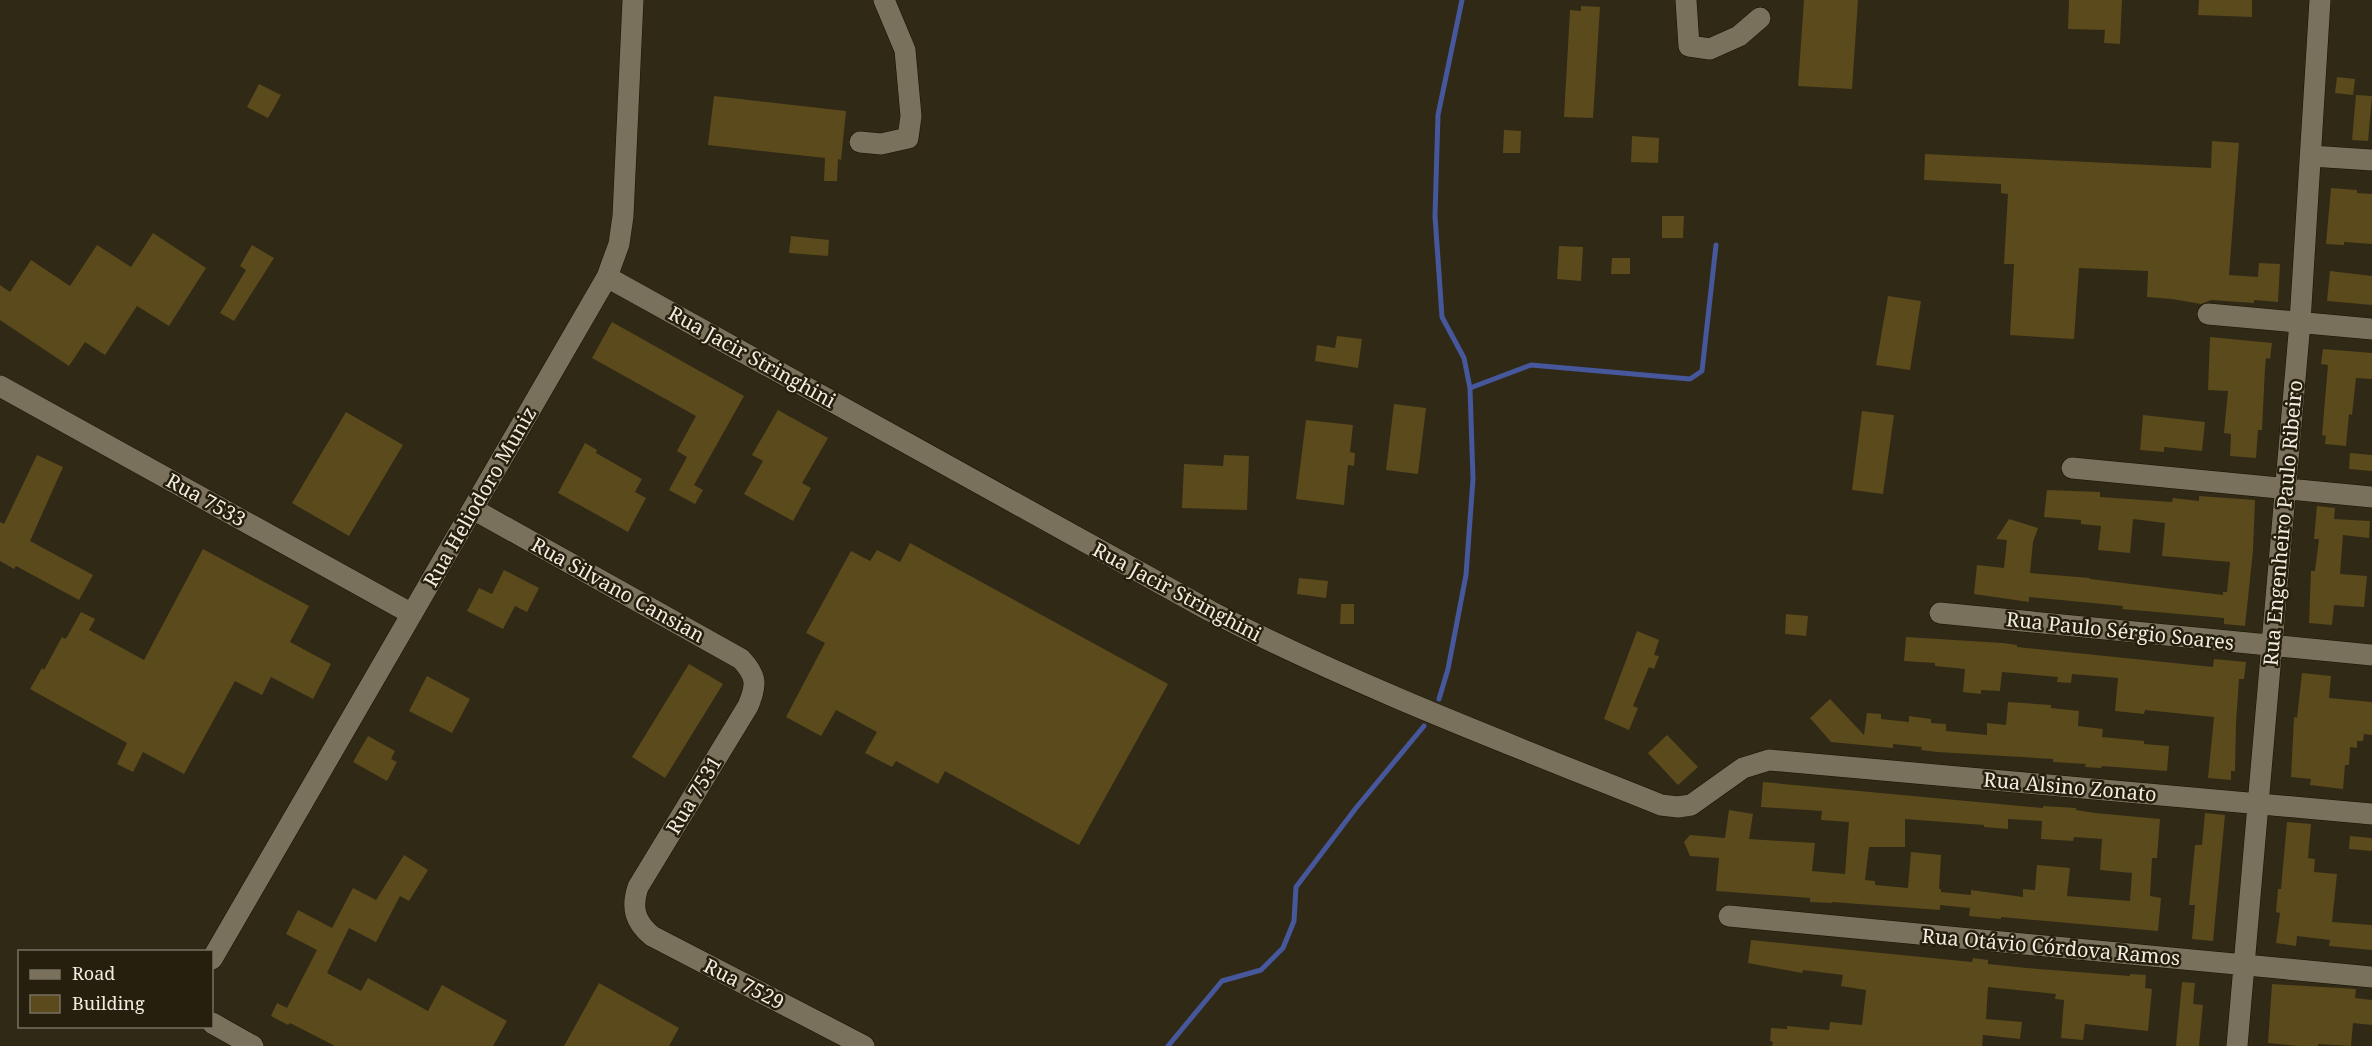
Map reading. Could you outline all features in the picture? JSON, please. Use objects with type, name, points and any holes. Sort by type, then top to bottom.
[{"type":"street","name":"Rua Heliodoro Muniz","points":[[213,957],[608,277],[619,244],[623,216],[633,0]]},
{"type":"street","points":[[860,142],[881,144],[908,138],[910,127],[905,50],[884,0]]},
{"type":"street","points":[[1686,0],[1689,46],[1710,49],[1739,36],[1760,18]]},
{"type":"street","name":"Rua Engenheiro Paulo Ribeiro","points":[[2237,1046],[2300,322],[2319,0]]},
{"type":"street","points":[[2311,156],[2372,160]]},
{"type":"street","name":"Rua Jacir Stringhini","points":[[608,277],[1210,611],[1329,670],[1661,805],[1678,807],[1691,805],[1743,768],[1769,760]]},
{"type":"street","points":[[2208,314],[2372,329]]},
{"type":"street","name":"Rua 7533","points":[[0,386],[412,614]]},
{"type":"street","points":[[2072,468],[2372,497]]},
{"type":"street","name":"Rua Silvano Cansian","points":[[473,509],[741,659],[750,669],[754,680]]},
{"type":"street","name":"Rua Paulo Sérgio Soares","points":[[1940,613],[2372,655]]},
{"type":"street","name":"Rua 7531","points":[[634,911],[634,899],[638,887],[748,706],[754,692],[754,680]]},
{"type":"street","name":"Rua Alsino Zonato","points":[[1769,760],[2372,814]]},
{"type":"street","name":"Rua 7529","points":[[634,911],[644,929],[652,936],[864,1046]]},
{"type":"street","name":"Rua Otávio Córdova Ramos","points":[[1729,916],[2372,977]]},
{"type":"street","points":[[213,1024],[252,1046]]},
{"type":"building","points":[[1804,0],[1858,0],[1852,89],[1798,86]]},
{"type":"building","points":[[2069,0],[2122,0],[2120,44],[2104,43],[2105,30],[2068,29]]},
{"type":"building","points":[[2199,0],[2252,0],[2252,17],[2198,15]]},
{"type":"building","points":[[1581,6],[1600,7],[1593,118],[1564,117],[1570,10],[1581,11]]},
{"type":"building","points":[[2337,77],[2355,79],[2353,95],[2335,93]]},
{"type":"building","points":[[259,84],[281,95],[268,118],[247,107]]},
{"type":"building","points":[[2356,95],[2372,96],[2368,141],[2352,140]]},
{"type":"building","points":[[714,96],[846,111],[841,160],[838,159],[837,181],[824,181],[825,158],[708,145]]},
{"type":"building","points":[[1504,130],[1521,131],[1520,153],[1503,153]]},
{"type":"building","points":[[1632,136],[1659,138],[1658,163],[1631,162]]},
{"type":"building","points":[[2212,141],[2239,143],[2229,275],[2258,277],[2259,263],[2280,264],[2278,302],[2211,300],[2201,304],[2147,297],[2148,271],[2079,268],[2074,339],[2010,335],[2014,264],[2004,264],[2008,194],[2001,193],[2001,184],[1924,180],[1925,154],[2211,168]]},
{"type":"building","points":[[2331,188],[2372,194],[2372,244],[2344,242],[2344,245],[2326,244]]},
{"type":"building","points":[[1662,216],[1684,216],[1683,238],[1662,238]]},
{"type":"building","points":[[153,233],[206,268],[169,326],[137,306],[105,355],[85,342],[69,366],[0,320],[0,285],[10,292],[31,260],[70,286],[97,245],[131,267]]},
{"type":"building","points":[[791,236],[829,240],[828,256],[789,253]]},
{"type":"building","points":[[252,245],[274,258],[234,321],[220,313],[246,270],[240,266]]},
{"type":"building","points":[[1559,246],[1583,247],[1581,281],[1557,279]]},
{"type":"building","points":[[1612,258],[1630,258],[1630,274],[1611,274]]},
{"type":"building","points":[[2330,271],[2372,276],[2372,305],[2327,301]]},
{"type":"building","points":[[1888,296],[1921,301],[1910,370],[1876,365]]},
{"type":"building","points":[[612,322],[744,396],[694,485],[703,490],[695,504],[669,490],[687,457],[677,451],[696,416],[592,358]]},
{"type":"building","points":[[1337,336],[1362,339],[1358,368],[1315,361],[1317,345],[1335,348]]},
{"type":"building","points":[[2210,337],[2272,343],[2270,359],[2266,358],[2262,430],[2258,430],[2256,458],[2230,456],[2231,434],[2224,433],[2228,391],[2208,390]]},
{"type":"building","points":[[2323,349],[2372,353],[2372,379],[2356,378],[2346,446],[2325,444],[2326,436],[2322,435],[2328,365],[2321,364]]},
{"type":"building","points":[[1394,404],[1426,408],[1418,474],[1386,470]]},
{"type":"building","points":[[778,410],[828,438],[802,483],[811,488],[793,521],[744,494],[763,461],[752,455]]},
{"type":"building","points":[[1862,411],[1894,415],[1883,494],[1852,490]]},
{"type":"building","points":[[346,412],[403,445],[349,536],[292,503]]},
{"type":"building","points":[[2143,415],[2205,422],[2202,451],[2164,447],[2164,452],[2140,450]]},
{"type":"building","points":[[1306,420],[1353,425],[1350,452],[1355,453],[1354,466],[1348,465],[1344,505],[1296,499]]},
{"type":"building","points":[[585,443],[597,450],[596,453],[642,479],[635,492],[646,498],[628,532],[558,493]]},
{"type":"building","points":[[2350,453],[2372,455],[2372,471],[2349,469]]},
{"type":"building","points":[[37,455],[63,467],[30,541],[93,575],[79,600],[16,566],[14,569],[0,561],[0,522],[4,524]]},
{"type":"building","points":[[1224,455],[1249,456],[1247,510],[1182,508],[1184,464],[1223,466]]},
{"type":"building","points":[[2047,490],[2100,492],[2100,497],[2172,502],[2173,498],[2199,501],[2199,496],[2255,500],[2253,551],[2245,626],[2224,624],[2224,618],[2122,609],[2123,606],[2029,597],[2029,602],[1974,594],[1977,565],[2004,568],[2007,540],[1996,539],[2009,519],[2038,528],[2033,542],[2030,573],[2090,578],[2223,595],[2223,592],[2227,592],[2230,562],[2162,556],[2165,523],[2133,519],[2130,553],[2098,550],[2101,526],[2081,524],[2081,520],[2044,517]]},
{"type":"building","points":[[2317,506],[2335,508],[2334,519],[2370,521],[2369,538],[2343,535],[2340,574],[2367,576],[2364,607],[2334,605],[2332,625],[2309,623],[2311,571],[2315,571],[2319,539],[2314,539]]},
{"type":"building","points":[[910,543],[1168,684],[1079,845],[945,771],[938,784],[896,761],[892,767],[865,753],[877,732],[836,710],[821,736],[786,717],[825,643],[806,633],[851,551],[870,561],[877,550],[900,562]]},
{"type":"building","points":[[203,549],[309,606],[290,642],[331,664],[313,699],[271,677],[262,695],[235,681],[184,774],[143,752],[133,772],[117,764],[127,743],[30,689],[42,668],[44,670],[62,637],[65,639],[67,637],[81,612],[95,619],[89,630],[144,660]]},
{"type":"building","points":[[504,570],[539,588],[527,612],[515,606],[503,629],[467,611],[479,588],[492,594]]},
{"type":"building","points":[[1299,578],[1328,581],[1326,598],[1297,594]]},
{"type":"building","points":[[1341,604],[1354,604],[1354,624],[1340,624]]},
{"type":"building","points":[[1786,614],[1808,616],[1806,636],[1785,634]]},
{"type":"building","points":[[1637,631],[1659,640],[1654,655],[1659,656],[1654,669],[1649,667],[1633,706],[1638,708],[1629,730],[1604,719]]},
{"type":"building","points":[[1906,637],[2003,643],[2017,645],[2017,647],[2213,667],[2214,659],[2246,662],[2244,679],[2239,679],[2235,771],[2231,771],[2231,780],[2208,778],[2214,717],[2145,710],[2144,714],[2115,711],[2118,678],[2072,674],[2071,683],[2057,682],[2058,677],[2002,672],[2000,691],[1981,690],[1981,694],[1963,692],[1965,669],[1935,666],[1935,663],[1904,661]]},
{"type":"building","points":[[689,664],[723,684],[665,778],[632,757]]},
{"type":"building","points":[[2302,673],[2331,676],[2329,698],[2372,702],[2372,735],[2364,734],[2363,741],[2357,741],[2357,748],[2350,747],[2349,765],[2345,765],[2343,789],[2310,785],[2311,779],[2291,777],[2294,717],[2297,718]]},
{"type":"building","points":[[427,676],[470,699],[452,733],[409,711]]},
{"type":"building","points":[[1830,699],[1864,735],[1867,713],[1881,714],[1881,719],[1909,722],[1909,716],[1931,719],[1931,723],[1946,724],[1946,731],[1987,735],[1987,723],[2006,725],[2008,702],[2051,705],[2051,708],[2079,711],[2078,726],[2103,729],[2102,737],[2169,746],[2167,771],[2102,766],[2101,768],[2085,767],[2086,764],[2053,762],[2053,759],[1937,752],[1921,750],[1922,747],[1893,744],[1893,748],[1831,742],[1810,718]]},
{"type":"building","points":[[1667,735],[1698,767],[1678,785],[1648,753]]},
{"type":"building","points":[[368,736],[395,751],[391,759],[397,762],[387,781],[353,762]]},
{"type":"building","points":[[1763,782],[2043,808],[2043,806],[2076,808],[2076,810],[2095,813],[2160,819],[2157,858],[2152,858],[2150,896],[2161,898],[2158,931],[1969,916],[1970,908],[1940,905],[1940,910],[1810,902],[1810,898],[1716,891],[1719,858],[1690,856],[1684,842],[1690,835],[1725,838],[1729,810],[1753,814],[1749,839],[1815,843],[1812,871],[1845,874],[1849,822],[1821,820],[1822,811],[1761,807]],"holes":[[[1905,819],[1984,825],[1984,827],[2008,829],[2008,819],[2042,821],[2041,839],[2073,841],[2074,837],[2102,839],[2100,870],[2132,873],[2130,901],[2067,896],[2070,868],[2037,865],[2035,890],[2023,889],[2023,897],[1971,890],[1971,895],[1941,892],[1939,889],[1941,855],[1911,852],[1908,888],[1875,885],[1875,881],[1865,880],[1869,847],[1905,847]]]},
{"type":"building","points":[[2205,813],[2225,815],[2213,941],[2192,939],[2195,905],[2189,905],[2195,845],[2202,845]]},
{"type":"building","points":[[2287,822],[2311,824],[2308,858],[2315,859],[2314,872],[2337,874],[2332,922],[2372,925],[2372,950],[2329,946],[2330,940],[2297,936],[2296,946],[2276,943],[2280,913],[2276,912],[2278,889],[2281,889]]},
{"type":"building","points":[[2350,836],[2372,838],[2372,851],[2349,849]]},
{"type":"building","points":[[404,855],[428,870],[409,901],[400,896],[376,942],[349,928],[327,973],[361,991],[368,978],[428,1011],[442,985],[507,1021],[493,1046],[335,1046],[271,1016],[277,1003],[287,1008],[317,950],[286,934],[298,910],[332,928],[353,888],[376,900]]},
{"type":"building","points":[[1751,940],[1972,962],[1973,958],[1988,960],[1988,964],[2027,968],[2130,976],[2130,974],[2146,975],[2145,988],[2152,989],[2148,1031],[2085,1024],[2083,1040],[2061,1038],[2064,1000],[2055,999],[2056,994],[1988,987],[1986,1019],[2022,1022],[2020,1039],[1983,1035],[1982,1046],[1772,1046],[1771,1028],[1787,1029],[1787,1026],[1829,1030],[1830,1022],[1862,1025],[1866,990],[1841,986],[1843,975],[1803,970],[1802,973],[1748,963]]},
{"type":"building","points":[[2182,982],[2195,983],[2193,1004],[2203,1005],[2199,1046],[2176,1046]]},
{"type":"building","points":[[599,983],[679,1028],[669,1046],[564,1046]]},
{"type":"building","points":[[2272,984],[2356,989],[2355,998],[2372,1000],[2372,1025],[2353,1023],[2351,1046],[2318,1044],[2318,1046],[2298,1046],[2268,1043]]},
{"type":"waterway","points":[[1439,699],[1448,669],[1466,575],[1473,479],[1470,388],[1464,358],[1442,317],[1435,216],[1438,115],[1462,0]]},
{"type":"waterway","points":[[1470,388],[1531,365],[1690,379],[1702,371],[1716,245]]},
{"type":"waterway","points":[[1168,1046],[1222,981],[1261,970],[1283,948],[1294,921],[1296,887],[1356,808],[1424,726]]}]
